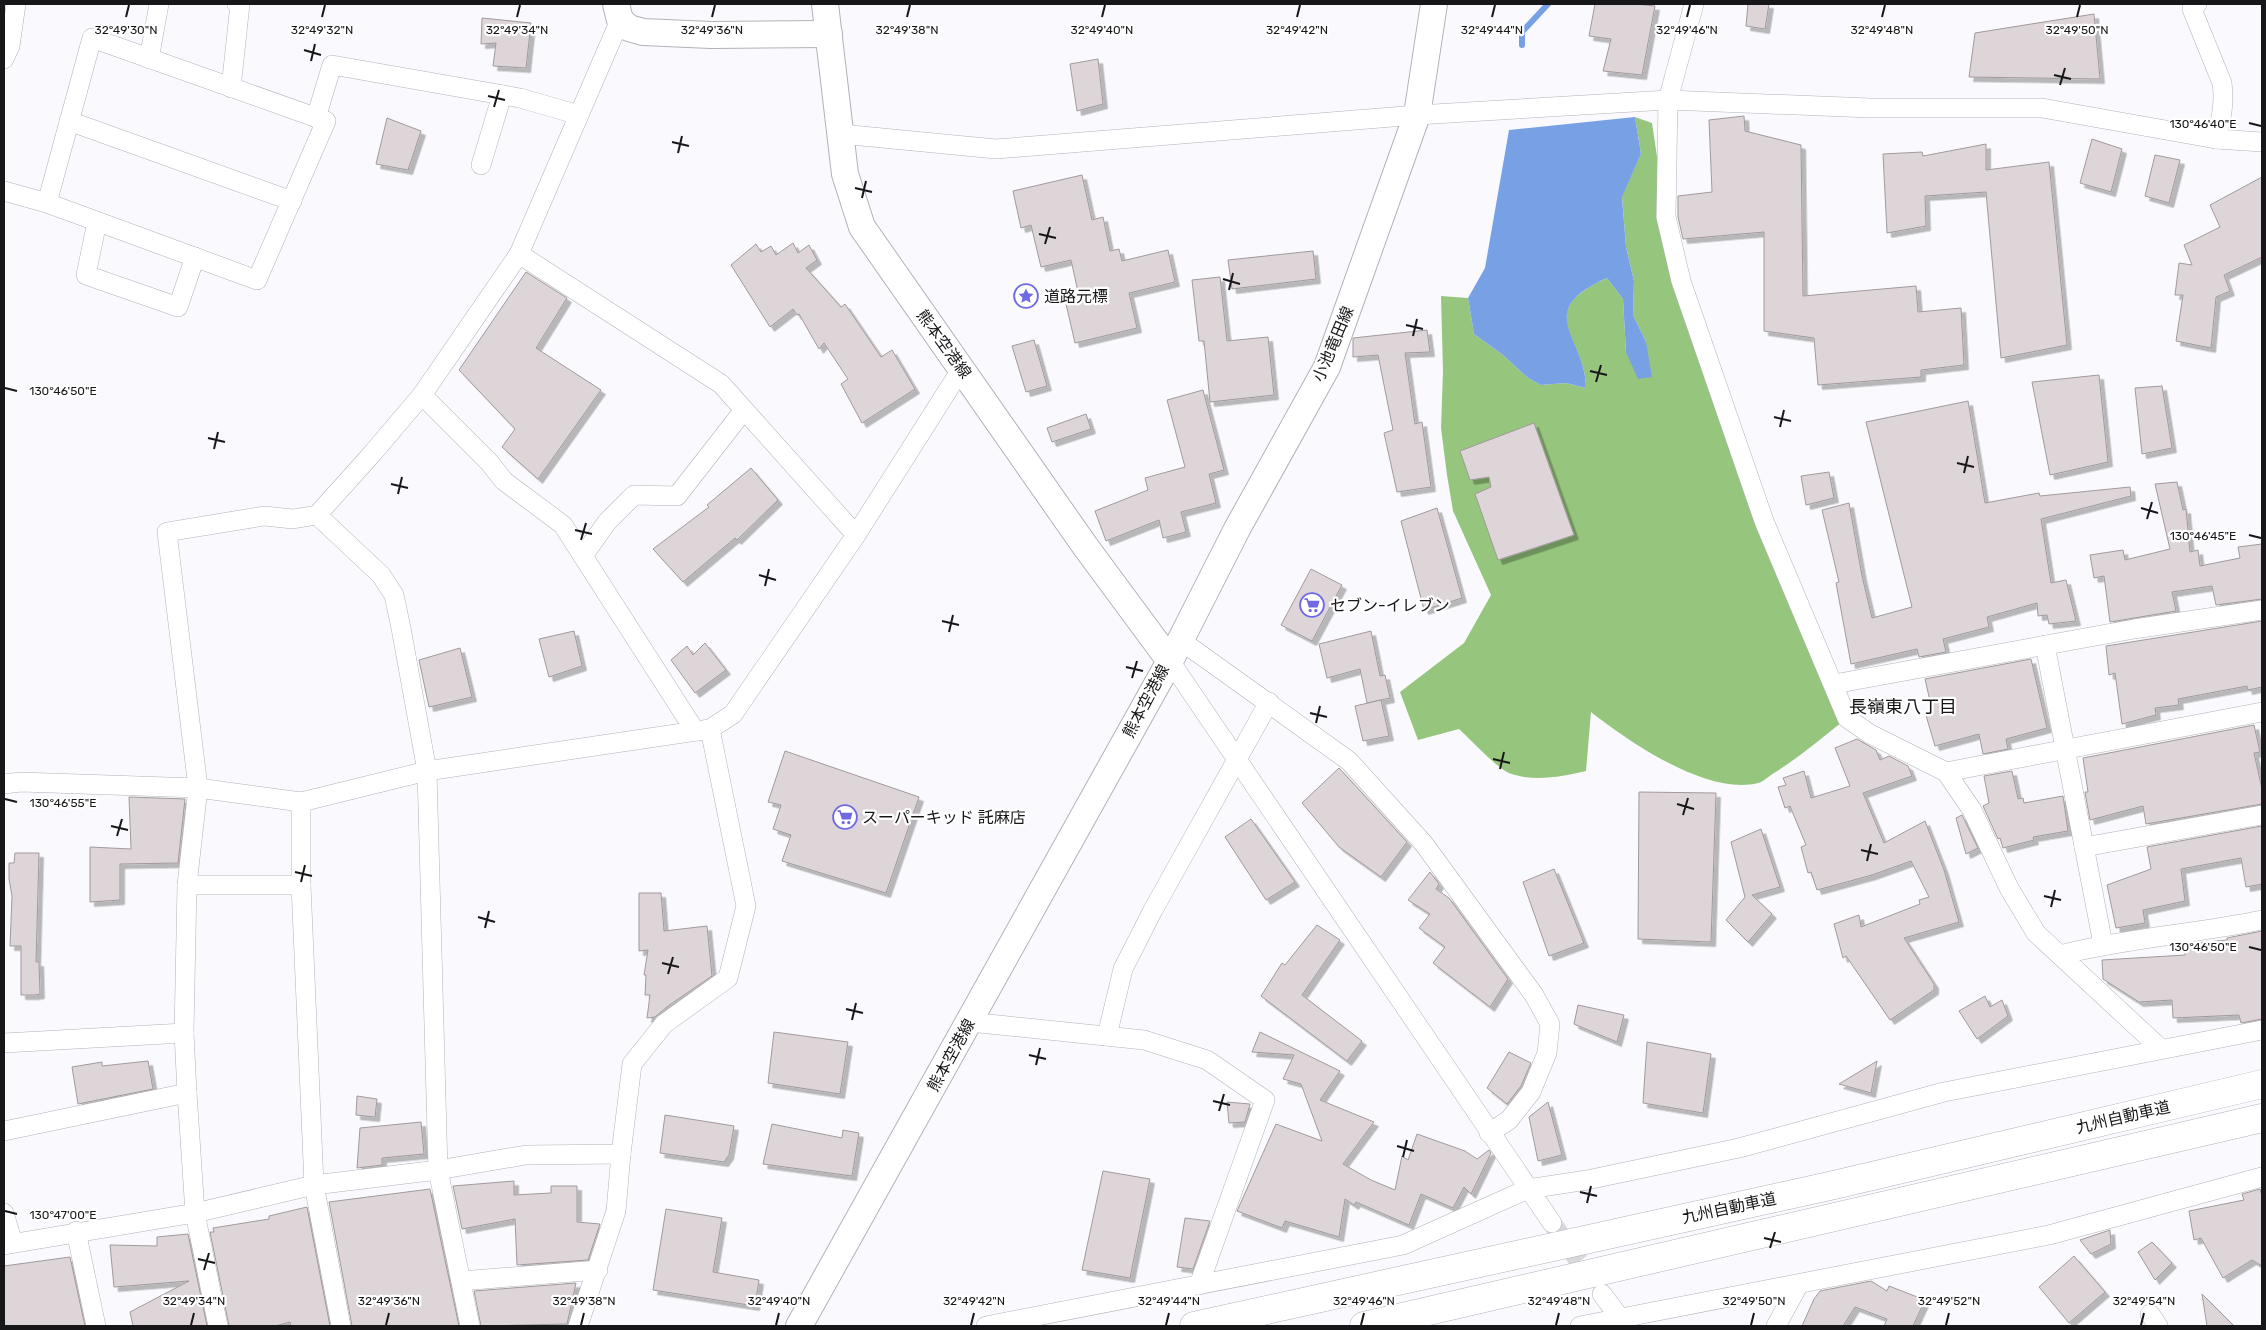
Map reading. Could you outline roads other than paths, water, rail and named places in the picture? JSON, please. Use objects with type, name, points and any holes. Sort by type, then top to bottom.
[{"type":"highway","name":"九州自動車道","points":[[1194,1326],[1834,1185],[2262,1084]]},
{"type":"highway","name":"九州自動車道","points":[[1364,1326],[2262,1118]]},
{"type":"main road","name":"熊本空港線","points":[[799,1326],[970,1022],[1175,650],[1085,546],[862,227],[845,174],[825,4]]},
{"type":"main road","name":"小池竜田線","points":[[1175,650],[1237,529],[1327,366],[1417,115],[1434,4]]},
{"type":"main road","points":[[618,12],[629,28],[644,32],[829,34]]},
{"type":"street","points":[[4,59],[10,46],[16,4]]},
{"type":"street","points":[[149,59],[159,4]]},
{"type":"street","points":[[231,88],[240,4],[237,4]]},
{"type":"street","points":[[1694,4],[1668,100],[1666,218],[1681,280],[1764,521],[1834,684],[1846,718],[1870,734],[1946,772],[1972,810],[2009,888],[2036,933],[2161,1049]]},
{"type":"street","points":[[2192,6],[2222,83],[2223,109],[2216,139]]},
{"type":"street","points":[[218,1326],[195,1213],[186,1093],[184,1033],[187,885],[198,788],[166,532],[264,516],[293,520],[317,515],[422,395],[519,254],[579,114],[618,12]]},
{"type":"street","points":[[4,191],[47,203],[258,280],[326,121],[92,38],[47,203]]},
{"type":"street","points":[[316,118],[332,65],[502,95],[579,114]]},
{"type":"street","points":[[481,165],[502,95]]},
{"type":"street","points":[[841,134],[996,149],[1417,115],[1668,100],[1870,108],[2042,108],[2216,139],[2262,143]]},
{"type":"street","points":[[69,121],[292,201]]},
{"type":"street","points":[[97,222],[86,275],[178,307],[195,257]]},
{"type":"street","points":[[519,254],[721,384],[856,535]]},
{"type":"street","points":[[4,784],[21,782],[198,788],[301,802],[427,771],[703,730],[733,714],[856,535],[962,368]]},
{"type":"street","points":[[422,395],[489,462],[504,482],[563,525],[703,730],[746,906],[728,978],[664,1024],[632,1064],[616,1211],[578,1326]]},
{"type":"street","points":[[583,556],[607,522],[634,495],[677,496],[744,410]]},
{"type":"street","points":[[317,515],[381,576],[394,595],[427,771],[438,1170],[470,1326]]},
{"type":"street","points":[[1834,684],[2045,645],[2262,610]]},
{"type":"street","points":[[2045,645],[2103,944]]},
{"type":"street","points":[[1175,650],[1269,702],[1349,761],[1424,844],[1534,995],[1550,1024],[1547,1053],[1531,1092],[1509,1120],[1490,1133]]},
{"type":"street","points":[[1175,650],[1237,760],[1552,1222]]},
{"type":"street","points":[[1107,1036],[1123,968],[1153,910],[1269,702]]},
{"type":"street","points":[[1946,772],[2262,712]]},
{"type":"street","points":[[301,802],[301,884],[314,1185],[341,1326]]},
{"type":"street","points":[[2084,847],[2262,814]]},
{"type":"street","points":[[187,885],[301,884]]},
{"type":"street","points":[[2060,955],[2103,944],[2225,928],[2262,920]]},
{"type":"street","points":[[970,1022],[1144,1040],[1207,1060],[1265,1100],[1199,1285]]},
{"type":"street","points":[[986,1326],[1403,1245],[1528,1189],[1587,1180],[1739,1148],[1944,1092],[2161,1049],[2222,1040],[2262,1030]]},
{"type":"street","points":[[4,1043],[184,1033]]},
{"type":"street","points":[[4,1130],[186,1093]]},
{"type":"street","points":[[4,1213],[8,1244],[76,1231],[195,1213],[314,1185],[438,1170],[526,1155],[622,1154]]},
{"type":"street","points":[[1580,1326],[1623,1323],[1799,1284],[2049,1235],[2262,1177]]},
{"type":"street","points":[[76,1231],[96,1326]]},
{"type":"street","points":[[461,1280],[598,1270]]},
{"type":"street","points":[[1776,1326],[1799,1284]]},
{"type":"street","points":[[1602,1294],[1623,1323]]},
{"type":"water","points":[[1635,117],[1641,154],[1622,197],[1626,247],[1634,281],[1633,315],[1646,342],[1652,377],[1638,379],[1626,352],[1623,299],[1607,278],[1584,290],[1572,302],[1567,314],[1568,327],[1584,370],[1586,388],[1566,383],[1541,385],[1528,378],[1503,355],[1474,334],[1468,298],[1485,268],[1509,130]]},
{"type":"waterway","points":[[1522,45],[1522,32],[1548,4]]},
{"type":"tunnel","points":[[1552,1223],[1594,1283]]},
{"type":"place","name":"道路元標","points":[[1026,296]]},
{"type":"place","name":"セブン-イレブン","points":[[1312,605]]},
{"type":"place","name":"スーパーキッド 託麻店","points":[[845,817]]},
{"type":"district","name":"長嶺東八丁目","points":[[1903,707]]}]
